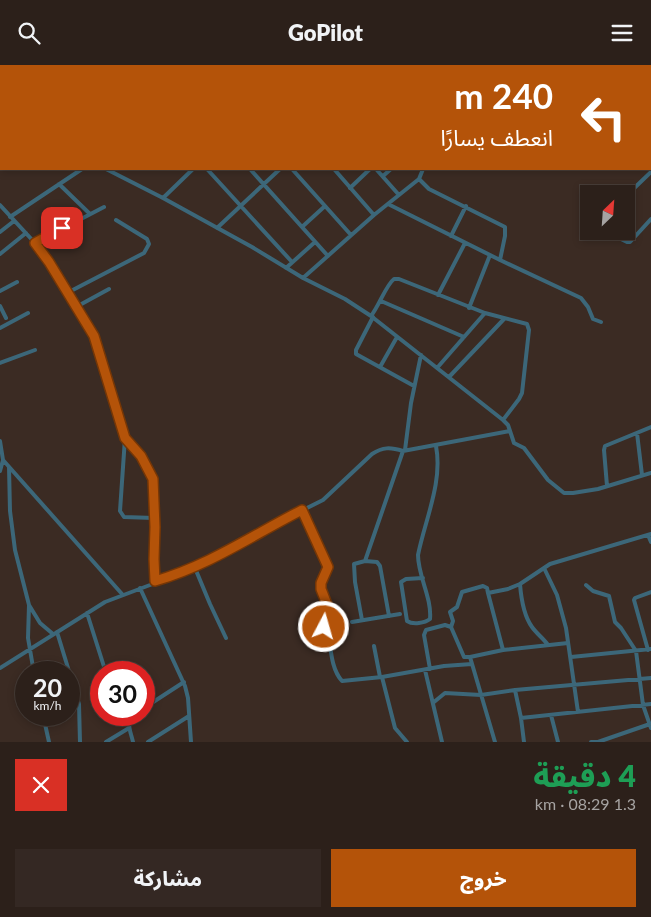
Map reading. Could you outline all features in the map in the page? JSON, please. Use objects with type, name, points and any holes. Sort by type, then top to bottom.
[{"type":"street","points":[[10,217],[81,170]]},
{"type":"street","points":[[108,170],[163,198],[302,279],[345,299],[372,316],[504,420],[508,425],[514,443],[524,448],[548,480],[560,491],[573,493],[608,486],[651,473]]},
{"type":"street","points":[[114,173],[118,170]]},
{"type":"street","points":[[163,198],[193,170]]},
{"type":"street","points":[[208,170],[292,262]]},
{"type":"street","points":[[251,170],[328,256]]},
{"type":"street","points":[[217,228],[279,170]]},
{"type":"street","points":[[293,170],[351,235]]},
{"type":"street","points":[[297,173],[301,170]]},
{"type":"street","points":[[335,170],[374,215]]},
{"type":"street","points":[[350,188],[369,170]]},
{"type":"street","points":[[377,170],[399,195]]},
{"type":"street","points":[[383,176],[390,170]]},
{"type":"street","points":[[302,279],[374,215],[420,179],[423,170]]},
{"type":"street","points":[[635,187],[651,172]]},
{"type":"street","points":[[420,179],[429,189],[505,227],[500,260]]},
{"type":"street","points":[[59,185],[90,214]]},
{"type":"street","points":[[388,204],[581,298],[588,307],[593,319],[601,322]]},
{"type":"street","points":[[0,205],[35,243],[49,262],[95,339],[125,438],[121,515],[124,517],[154,517]]},
{"type":"street","points":[[302,227],[325,206]]},
{"type":"street","points":[[35,243],[104,207]]},
{"type":"street","points":[[451,236],[466,207]]},
{"type":"street","points":[[635,237],[651,219]]},
{"type":"street","points":[[67,293],[144,253],[148,248],[147,239],[116,220]]},
{"type":"street","points":[[0,233],[14,221]]},
{"type":"street","points":[[0,254],[26,233]]},
{"type":"street","points":[[286,268],[315,242]]},
{"type":"street","points":[[438,295],[465,243]]},
{"type":"street","points":[[469,308],[490,255]]},
{"type":"street","points":[[414,386],[355,352],[372,316],[394,279],[399,279],[469,308],[527,324],[529,330],[522,393],[520,399],[504,420]]},
{"type":"street","points":[[0,291],[17,282]]},
{"type":"street","points":[[76,307],[109,289]]},
{"type":"street","points":[[382,301],[464,337]]},
{"type":"street","points":[[0,306],[6,318]]},
{"type":"street","points":[[0,328],[28,313]]},
{"type":"street","points":[[437,368],[485,313]]},
{"type":"street","points":[[449,377],[504,319]]},
{"type":"street","points":[[380,367],[397,337]]},
{"type":"street","points":[[0,363],[35,350]]},
{"type":"street","points":[[365,561],[404,451],[421,355]]},
{"type":"street","points":[[608,486],[605,446],[651,427]]},
{"type":"street","points":[[0,668],[105,601],[155,581],[195,568],[236,548],[323,500],[372,454],[381,449],[392,448],[404,451],[510,431]]},
{"type":"street","points":[[637,433],[642,475]]},
{"type":"street","points":[[125,438],[141,456],[153,479],[155,581]]},
{"type":"street","points":[[0,441],[2,464],[0,471]]},
{"type":"street","points":[[423,578],[406,579],[401,582],[407,621],[412,624],[430,619],[429,601],[418,555],[438,467],[436,446]]},
{"type":"street","points":[[2,464],[9,467],[122,594]]},
{"type":"street","points":[[9,467],[10,511],[16,550],[29,605],[40,623],[55,633],[78,704],[80,742]]},
{"type":"street","points":[[302,510],[328,567],[321,583],[321,589],[328,607],[323,623],[328,631],[333,659],[340,679],[345,682],[472,664]]},
{"type":"street","points":[[488,593],[508,589],[520,584],[550,564],[650,534],[651,542]]},
{"type":"street","points":[[362,621],[354,568],[355,563],[365,561],[378,562],[380,566],[389,616]]},
{"type":"street","points":[[195,568],[226,638]]},
{"type":"street","points":[[544,568],[557,595],[571,657],[578,712]]},
{"type":"street","points":[[520,584],[530,625],[548,645]]},
{"type":"street","points":[[586,585],[593,591],[609,596],[615,622],[636,651],[643,705],[650,726],[598,742],[591,742]]},
{"type":"street","points":[[503,650],[487,588],[483,586],[462,592],[457,607],[450,612],[453,621],[451,627],[464,657],[503,650],[568,643]]},
{"type":"street","points":[[140,588],[184,682],[188,698],[191,742]]},
{"type":"street","points":[[571,657],[649,650],[634,601],[635,598],[651,592]]},
{"type":"street","points":[[29,605],[27,619],[32,661]]},
{"type":"street","points":[[88,613],[102,661]]},
{"type":"street","points":[[352,622],[400,614]]},
{"type":"street","points":[[442,742],[428,669],[424,631],[442,626],[451,627]]},
{"type":"street","points":[[374,646],[395,728],[407,742]]},
{"type":"street","points":[[470,657],[495,742]]},
{"type":"street","points":[[434,702],[445,693],[481,695],[575,683],[651,678]]},
{"type":"street","points":[[155,701],[184,682]]},
{"type":"street","points":[[515,690],[524,742]]},
{"type":"street","points":[[521,718],[651,704]]},
{"type":"street","points":[[551,715],[558,742]]},
{"type":"street","points":[[148,742],[189,717]]},
{"type":"street","points":[[45,726],[49,742]]},
{"type":"street","points":[[106,742],[129,729],[134,742]]},
{"type":"route","points":[[62,228],[35,243],[49,262],[94,336],[125,438],[141,456],[153,479],[155,581],[195,568],[236,548],[302,510],[328,567],[321,583],[321,589],[328,607],[323,623],[324,627]]}]
